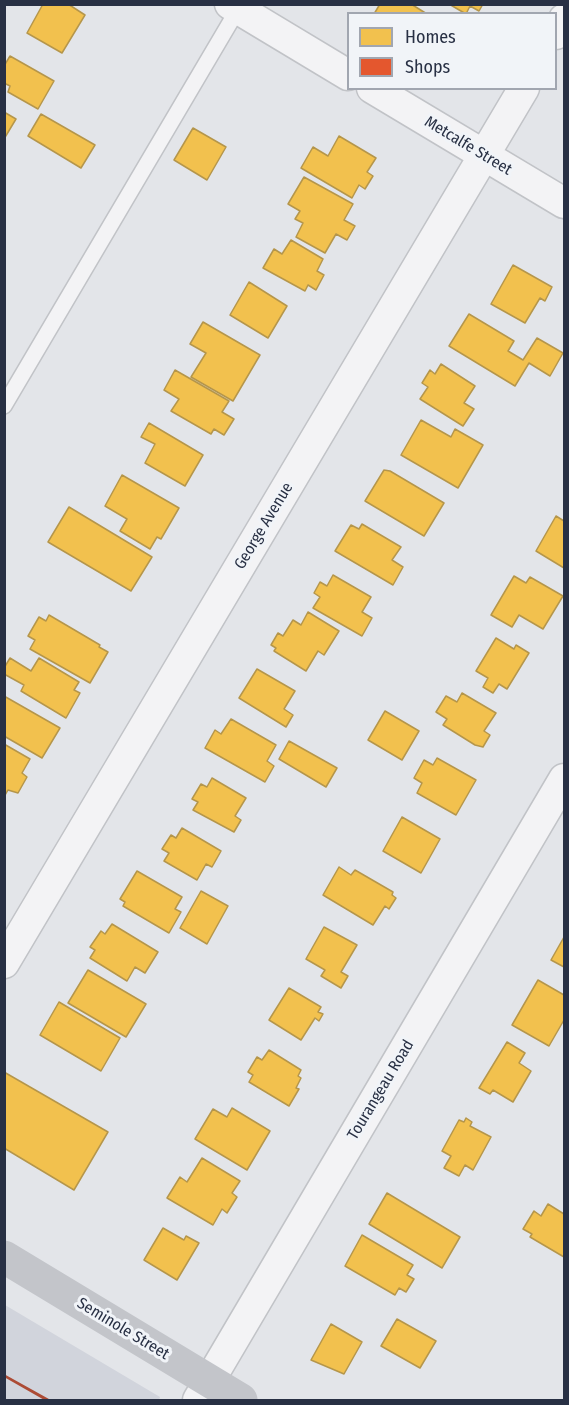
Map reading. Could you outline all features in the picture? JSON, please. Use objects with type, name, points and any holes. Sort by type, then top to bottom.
[{"type":"street","points":[[236,6],[347,74]]},
{"type":"street","name":"Metcalfe Street","points":[[375,90],[564,203]]},
{"type":"street","name":"George Avenue","points":[[4,963],[523,90]]},
{"type":"street","name":"Tourangeau Road","points":[[203,1391],[564,779]]},
{"type":"street","name":"Seminole Street","points":[[4,1257],[203,1391],[242,1401]]},
{"type":"lane","points":[[4,406],[236,6]]},
{"type":"shaded area","points":[[5,1305],[160,1397],[159,1400],[5,1400]]},
{"type":"building: Homes","points":[[43,4],[68,4],[85,15],[62,53],[27,33]]},
{"type":"building: Homes","points":[[380,4],[411,4],[424,12],[375,12]]},
{"type":"building: Homes","points":[[449,4],[483,4],[479,11],[470,6],[467,12]]},
{"type":"building: Homes","points":[[10,56],[54,81],[38,109],[8,92],[10,86],[4,83],[4,66]]},
{"type":"building: Homes","points":[[4,112],[16,119],[4,139]]},
{"type":"building: Homes","points":[[41,114],[95,145],[81,168],[28,136]]},
{"type":"building: Homes","points":[[193,128],[226,147],[207,180],[174,160]]},
{"type":"building: Homes","points":[[339,136],[376,158],[367,172],[373,176],[365,189],[359,185],[352,198],[301,168],[313,147],[328,156]]},
{"type":"building: Homes","points":[[304,177],[353,204],[344,220],[355,226],[347,240],[336,234],[325,253],[296,237],[303,223],[295,219],[300,211],[288,204]]},
{"type":"building: Homes","points":[[291,240],[323,259],[317,271],[324,275],[316,290],[308,285],[305,291],[263,268],[274,249],[282,254]]},
{"type":"building: Homes","points":[[513,265],[552,287],[545,301],[540,298],[525,323],[491,304]]},
{"type":"building: Homes","points":[[249,282],[287,306],[268,338],[230,315]]},
{"type":"building: Homes","points":[[469,314],[514,341],[508,351],[523,360],[537,338],[563,353],[550,376],[529,363],[515,386],[449,346]]},
{"type":"building: Homes","points":[[203,322],[260,355],[233,401],[191,377],[206,353],[190,344]]},
{"type":"building: Homes","points":[[441,364],[475,386],[464,403],[474,409],[463,426],[420,399],[428,387],[422,383],[430,370],[435,374]]},
{"type":"building: Homes","points":[[175,370],[229,401],[222,412],[234,419],[224,435],[214,429],[211,434],[171,411],[179,399],[164,390]]},
{"type":"building: Homes","points":[[421,420],[451,437],[455,429],[483,445],[458,488],[401,455]]},
{"type":"building: Homes","points":[[149,423],[203,455],[185,486],[145,463],[155,444],[141,437]]},
{"type":"building: Homes","points":[[384,470],[390,471],[444,503],[424,536],[365,501]]},
{"type":"building: Homes","points":[[122,475],[179,508],[161,539],[157,537],[150,549],[120,531],[127,519],[105,506]]},
{"type":"building: Homes","points":[[69,507],[152,557],[131,591],[48,542]]},
{"type":"building: Homes","points":[[556,516],[564,521],[564,568],[536,551]]},
{"type":"building: Homes","points":[[362,524],[401,547],[392,560],[403,567],[393,585],[335,551],[351,525],[359,529]]},
{"type":"building: Homes","points":[[333,575],[371,597],[362,612],[372,618],[362,636],[313,608],[320,597],[314,593],[320,582],[327,586]]},
{"type":"building: Homes","points":[[514,576],[526,583],[530,577],[563,596],[543,629],[519,615],[512,627],[491,615]]},
{"type":"building: Homes","points":[[308,612],[339,631],[324,655],[318,651],[306,671],[274,651],[276,648],[271,645],[278,633],[283,636],[293,620],[301,625]]},
{"type":"building: Homes","points":[[49,615],[108,652],[90,683],[30,649],[35,640],[28,636],[39,617],[46,621]]},
{"type":"building: Homes","points":[[496,638],[514,649],[516,645],[529,653],[507,689],[499,684],[493,693],[483,687],[488,678],[476,671]]},
{"type":"building: Homes","points":[[10,658],[31,671],[39,658],[79,682],[74,690],[80,693],[66,718],[21,691],[24,685],[4,674],[4,668]]},
{"type":"building: Homes","points":[[257,669],[295,691],[284,709],[293,715],[286,727],[239,698]]},
{"type":"building: Homes","points":[[462,693],[496,713],[484,731],[490,735],[483,747],[475,745],[443,725],[447,719],[436,712],[446,696],[457,702]]},
{"type":"building: Homes","points":[[4,696],[60,728],[42,758],[4,736]]},
{"type":"building: Homes","points":[[385,711],[419,731],[402,760],[368,740]]},
{"type":"building: Homes","points":[[231,719],[276,745],[267,761],[274,766],[265,782],[205,748],[215,730],[221,734]]},
{"type":"building: Homes","points":[[289,741],[337,768],[326,787],[279,759]]},
{"type":"building: Homes","points":[[4,744],[30,759],[22,773],[27,777],[18,793],[8,790],[4,797]]},
{"type":"building: Homes","points":[[437,758],[476,780],[456,815],[417,793],[422,783],[414,778],[424,760],[433,765]]},
{"type":"building: Homes","points":[[212,778],[246,798],[235,816],[241,820],[234,832],[193,810],[198,802],[192,799],[201,784],[207,787]]},
{"type":"building: Homes","points":[[402,817],[440,839],[421,873],[383,851]]},
{"type":"building: Homes","points":[[182,828],[221,851],[212,867],[206,864],[197,880],[164,861],[169,853],[162,849],[171,835],[176,838]]},
{"type":"building: Homes","points":[[339,867],[351,875],[355,870],[393,892],[392,895],[396,898],[389,909],[385,906],[373,925],[323,895]]},
{"type":"building: Homes","points":[[137,871],[182,897],[175,909],[181,912],[169,933],[123,906],[125,902],[120,899]]},
{"type":"building: Homes","points":[[201,891],[228,906],[207,944],[180,928]]},
{"type":"building: Homes","points":[[112,924],[158,952],[145,973],[135,967],[127,981],[90,958],[95,950],[90,947],[101,931],[105,934]]},
{"type":"building: Homes","points":[[324,927],[357,945],[341,972],[348,976],[341,988],[321,976],[325,970],[306,959]]},
{"type":"building: Homes","points":[[564,937],[564,967],[551,960]]},
{"type":"building: Homes","points":[[88,970],[146,1004],[126,1037],[68,1003]]},
{"type":"building: Homes","points":[[538,980],[564,995],[564,1020],[549,1046],[512,1025]]},
{"type":"building: Homes","points":[[289,988],[321,1007],[318,1012],[323,1014],[319,1021],[315,1018],[301,1040],[269,1020]]},
{"type":"building: Homes","points":[[59,1002],[120,1038],[101,1071],[40,1035]]},
{"type":"building: Homes","points":[[507,1042],[525,1053],[519,1063],[531,1071],[513,1102],[493,1090],[490,1094],[479,1088]]},
{"type":"building: Homes","points":[[269,1050],[301,1070],[298,1076],[301,1078],[296,1088],[299,1089],[289,1106],[249,1082],[253,1075],[248,1072],[257,1057],[262,1060]]},
{"type":"building: Homes","points":[[4,1072],[108,1132],[74,1190],[4,1148]]},
{"type":"building: Homes","points":[[232,1108],[270,1131],[247,1170],[195,1139],[213,1109],[227,1117]]},
{"type":"building: Homes","points":[[466,1118],[472,1122],[470,1126],[491,1137],[473,1170],[465,1165],[459,1176],[444,1168],[451,1156],[442,1151],[459,1120],[464,1122]]},
{"type":"building: Homes","points":[[202,1158],[240,1181],[232,1193],[237,1197],[227,1213],[222,1209],[213,1225],[167,1198],[180,1177],[187,1182]]},
{"type":"building: Homes","points":[[387,1193],[460,1237],[442,1268],[369,1224]]},
{"type":"building: Homes","points":[[548,1204],[564,1214],[564,1257],[530,1237],[532,1234],[523,1229],[534,1211],[541,1216]]},
{"type":"building: Homes","points":[[163,1228],[184,1240],[186,1236],[199,1243],[177,1280],[144,1260]]},
{"type":"building: Homes","points":[[362,1235],[413,1265],[407,1275],[414,1279],[406,1292],[399,1288],[395,1295],[345,1266]]},
{"type":"building: Homes","points":[[397,1319],[436,1341],[420,1368],[381,1346]]},
{"type":"building: Homes","points":[[331,1324],[362,1342],[344,1374],[311,1360]]},
{"type":"building: Shops","points":[[4,1375],[49,1400],[4,1400]]},
{"type":"building: Shops","points":[[4,1376],[46,1400],[4,1400]]}]
